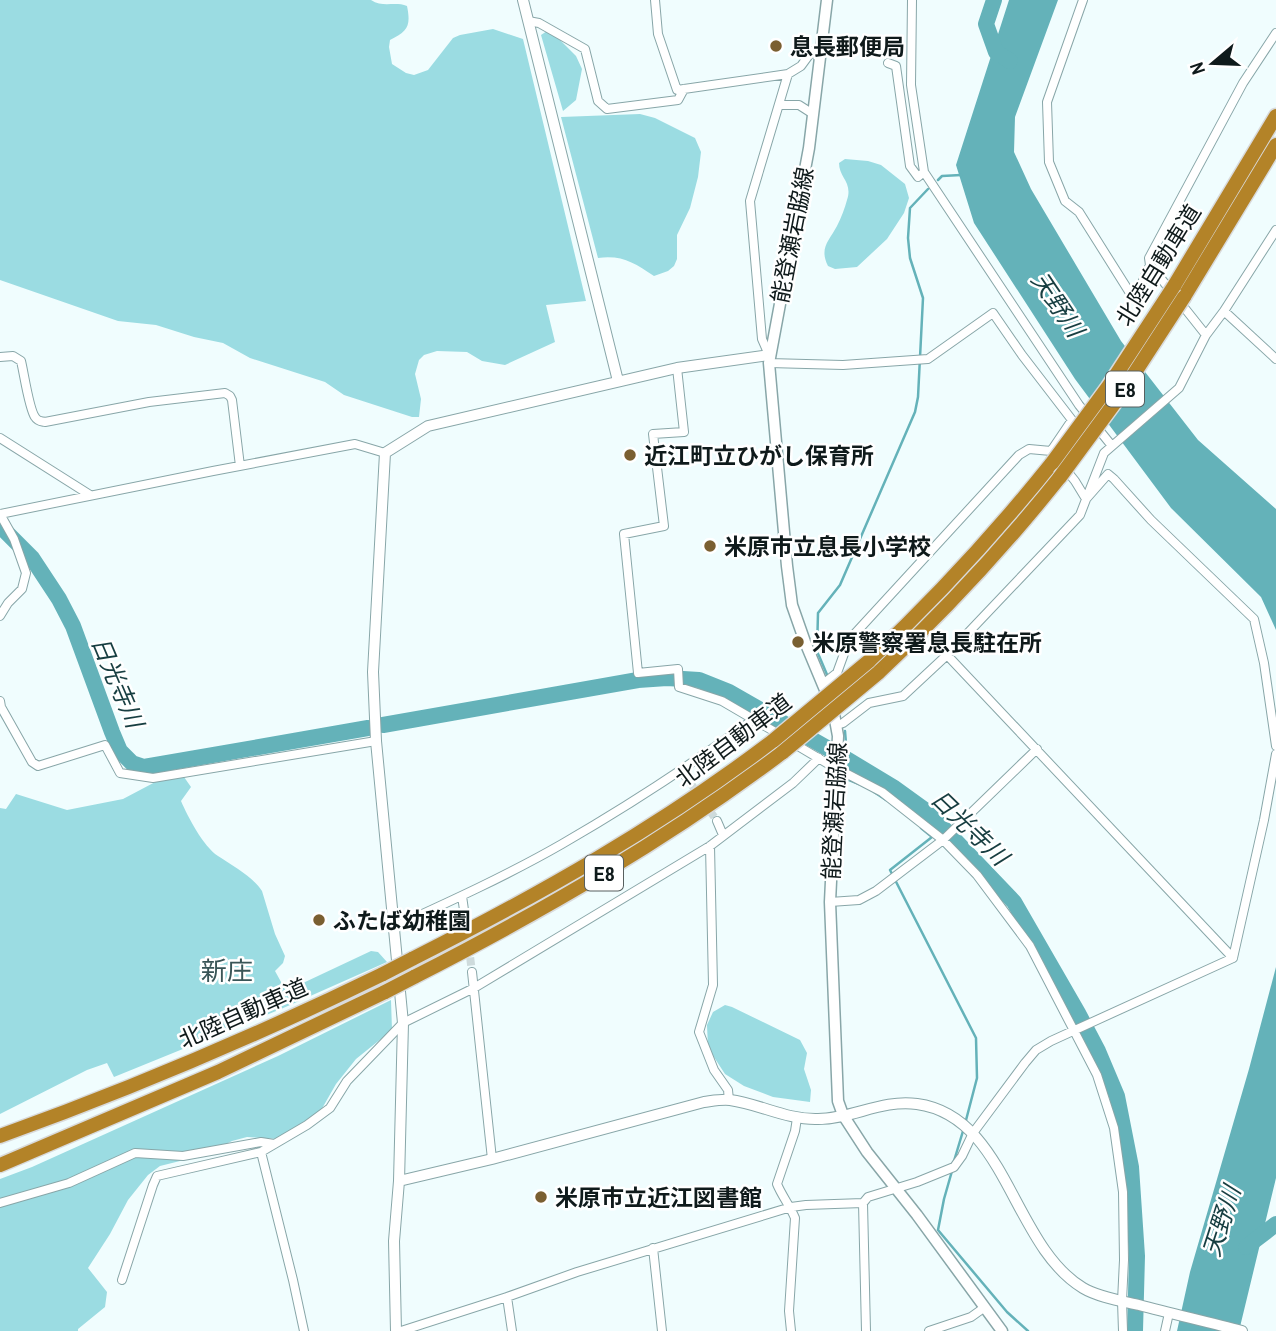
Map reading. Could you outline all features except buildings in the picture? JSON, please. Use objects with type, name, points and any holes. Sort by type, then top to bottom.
[{"type":"highway","name":"北陸自動車道","points":[[0,1136],[82,1106],[276,1025],[383,974],[528,899],[600,858],[702,792],[873,667],[939,615],[1035,509],[1119,397],[1276,116]]},
{"type":"highway","name":"北陸自動車道","points":[[0,1165],[218,1072],[414,977],[535,913],[630,857],[711,805],[783,752],[873,667],[996,532],[1179,292],[1276,145]]},
{"type":"main road","name":"能登瀬岩脇線","points":[[827,0],[809,148],[769,359],[792,605],[837,725],[830,902],[838,1101],[843,1115],[867,1152],[1002,1331]]},
{"type":"street","points":[[523,0],[618,381]]},
{"type":"street","points":[[655,0],[658,34],[677,90],[788,74],[801,66],[812,51],[820,49]]},
{"type":"street","points":[[912,0],[911,85],[924,172],[1079,405],[1112,446]]},
{"type":"street","points":[[1083,0],[1047,102],[1049,162],[1065,201],[1080,212],[1130,293],[1136,295],[1150,265]]},
{"type":"street","points":[[528,22],[539,23],[585,49],[598,101],[607,109],[678,100],[684,89]]},
{"type":"street","points":[[1206,335],[1150,265],[1149,258],[1243,83],[1276,33]]},
{"type":"street","points":[[888,63],[896,66],[910,166],[918,177],[924,172]]},
{"type":"street","points":[[769,359],[762,339],[750,201],[788,74]]},
{"type":"street","points":[[780,104],[799,106],[813,114]]},
{"type":"street","points":[[837,725],[869,703],[903,696],[947,655],[1080,515],[1104,453],[1179,388],[1206,335],[1276,230]]},
{"type":"street","points":[[1224,311],[1276,359]]},
{"type":"street","points":[[0,616],[22,589],[26,573],[14,539],[0,514],[355,444],[385,453],[428,426],[677,368],[769,359],[843,365],[928,359],[993,313],[1072,420],[1051,457]]},
{"type":"street","points":[[0,357],[13,356],[21,361],[35,418],[46,422],[149,402],[228,394],[232,400],[240,466]]},
{"type":"street","points":[[677,368],[684,432],[653,434],[664,526],[624,534],[638,673],[678,669],[679,687],[722,701],[882,792],[943,840],[977,875],[1030,946],[1076,1029],[1097,1075],[1114,1128],[1123,1192],[1123,1331]]},
{"type":"street","points":[[0,438],[90,495]]},
{"type":"street","points":[[823,684],[837,673],[849,640],[1019,455],[1029,449],[1051,457],[1075,481],[1086,499]]},
{"type":"street","points":[[385,453],[373,672],[376,741],[403,1023],[399,1181],[394,1241],[399,1331],[576,1272],[791,1207],[863,1203]]},
{"type":"street","points":[[1086,499],[1108,474],[1254,619],[1264,663],[1276,746]]},
{"type":"street","points":[[947,655],[1233,958]]},
{"type":"street","points":[[0,701],[32,762],[38,766],[104,745],[120,773],[153,778],[376,741]]},
{"type":"street","points":[[394,927],[462,896],[561,845],[682,771],[754,719]]},
{"type":"street","points":[[830,902],[859,900],[876,891],[943,840],[1037,749]]},
{"type":"street","points":[[1233,958],[1276,754]]},
{"type":"street","points":[[122,1280],[157,1176],[261,1152],[307,1125],[330,1108],[347,1081],[403,1023],[474,988],[710,846],[793,783],[819,758]]},
{"type":"street","points":[[682,771],[689,781]]},
{"type":"street","points":[[717,821],[723,835]]},
{"type":"street","points":[[710,846],[713,985],[699,1032],[715,1070],[729,1090],[729,1100]]},
{"type":"street","points":[[462,896],[464,910]]},
{"type":"street","points":[[866,1331],[863,1203],[868,1197],[954,1167],[973,1133],[1025,1063],[1051,1041],[1233,958]]},
{"type":"street","points":[[472,972],[492,1159]]},
{"type":"street","points":[[399,1181],[704,1102],[729,1100],[797,1118],[821,1119],[878,1105],[917,1104],[935,1108],[956,1119],[973,1133],[990,1156],[1046,1254],[1084,1289],[1242,1331]]},
{"type":"street","points":[[791,1331],[789,1311],[795,1218],[777,1184],[797,1118]]},
{"type":"street","points":[[0,1203],[69,1183],[135,1153],[183,1156],[261,1142],[274,1144]]},
{"type":"street","points":[[261,1152],[304,1331]]},
{"type":"street","points":[[653,1248],[663,1331]]},
{"type":"street","points":[[507,1297],[512,1331]]},
{"type":"street","points":[[929,1331],[971,1317],[985,1307]]},
{"type":"street","points":[[1165,1331],[1169,1313]]},
{"type":"shaded area","points":[[0,0],[371,0],[380,4],[402,5],[407,6],[407,27],[390,40],[389,47],[392,64],[414,75],[428,70],[453,38],[460,35],[493,29],[523,39],[586,301],[546,305],[555,342],[505,365],[482,361],[467,352],[437,351],[424,355],[419,360],[415,374],[421,399],[419,417],[412,417],[344,395],[325,382],[250,358],[223,343],[156,325],[118,321],[0,280]]},
{"type":"shaded area","points":[[547,31],[554,34],[576,56],[582,69],[576,100],[563,111],[541,35]]},
{"type":"shaded area","points":[[640,114],[655,118],[695,138],[701,152],[690,208],[677,235],[677,259],[668,271],[654,276],[628,261],[598,258],[561,117]]},
{"type":"shaded area","points":[[845,159],[881,165],[905,184],[909,198],[904,213],[887,239],[857,267],[835,269],[828,266],[824,254],[848,194],[839,163]]},
{"type":"shaded area","points":[[184,777],[191,787],[181,801],[202,838],[212,851],[248,876],[262,891],[285,956],[283,963],[275,971],[286,991],[371,951],[378,952],[387,962],[281,1009],[114,1077],[107,1063],[87,1070],[0,1114],[0,808],[6,809],[16,794],[67,810],[123,799],[159,780]]},
{"type":"shaded area","points":[[391,1000],[392,1030],[356,1059],[336,1084],[320,1112],[278,1139],[247,1137],[232,1141],[204,1155],[160,1166],[148,1175],[128,1200],[88,1268],[107,1292],[105,1307],[78,1331],[0,1331],[0,1179],[278,1056]]},
{"type":"shaded area","points":[[725,1005],[800,1040],[807,1053],[804,1069],[811,1090],[810,1102],[773,1097],[744,1086],[725,1074],[708,1048],[707,1025],[713,1012]]},
{"type":"water","name":"天野川","points":[[1009,0],[1058,0],[1015,117],[1014,152],[1031,189],[1121,341],[1198,440],[1276,509],[1276,630],[1261,597],[1171,508],[1075,379],[974,223],[956,165]]},
{"type":"water","name":"天野川","points":[[1276,967],[1276,1178],[1239,1331],[1177,1331],[1190,1272]]},
{"type":"waterway","points":[[994,0],[986,24],[996,52],[1010,61]]},
{"type":"waterway","points":[[938,180],[942,176],[961,175]]},
{"type":"waterway","points":[[828,677],[817,651],[818,613],[840,585],[915,412],[923,298],[910,258],[908,238],[910,208],[928,189]]},
{"type":"waterway","name":"日光寺川","points":[[0,526],[32,558],[59,599],[73,626],[120,751],[132,763],[144,767],[368,728]]},
{"type":"waterway","name":"日光寺川","points":[[383,725],[638,680],[699,680],[729,692],[848,760],[929,813],[1014,902],[1078,1013],[1117,1096],[1131,1167],[1137,1256],[1135,1331]]},
{"type":"waterway","name":"日光寺川","points":[[845,731],[849,780],[859,784]]},
{"type":"waterway","points":[[874,792],[886,800]]},
{"type":"waterway","points":[[921,828],[932,837],[890,870],[976,1038],[977,1078],[965,1124]]},
{"type":"waterway","points":[[954,1161],[963,1131]]},
{"type":"waterway","points":[[952,1171],[938,1230],[1007,1312],[1028,1331]]},
{"type":"waterway","points":[[1246,1247],[1276,1224]]},
{"type":"tunnel","points":[[689,781],[717,821]]},
{"type":"tunnel","points":[[464,910],[472,972]]},
{"type":"place","name":"息長郵便局","points":[[776,46]]},
{"type":"place","name":"近江町立ひがし保育所","points":[[630,455]]},
{"type":"place","name":"米原市立息長小学校","points":[[710,546]]},
{"type":"place","name":"米原警察署息長駐在所","points":[[798,642]]},
{"type":"place","name":"ふたば幼稚園","points":[[319,920]]},
{"type":"place","name":"米原市立近江図書館","points":[[541,1197]]},
{"type":"district","name":"新庄","points":[[227,970]]}]
